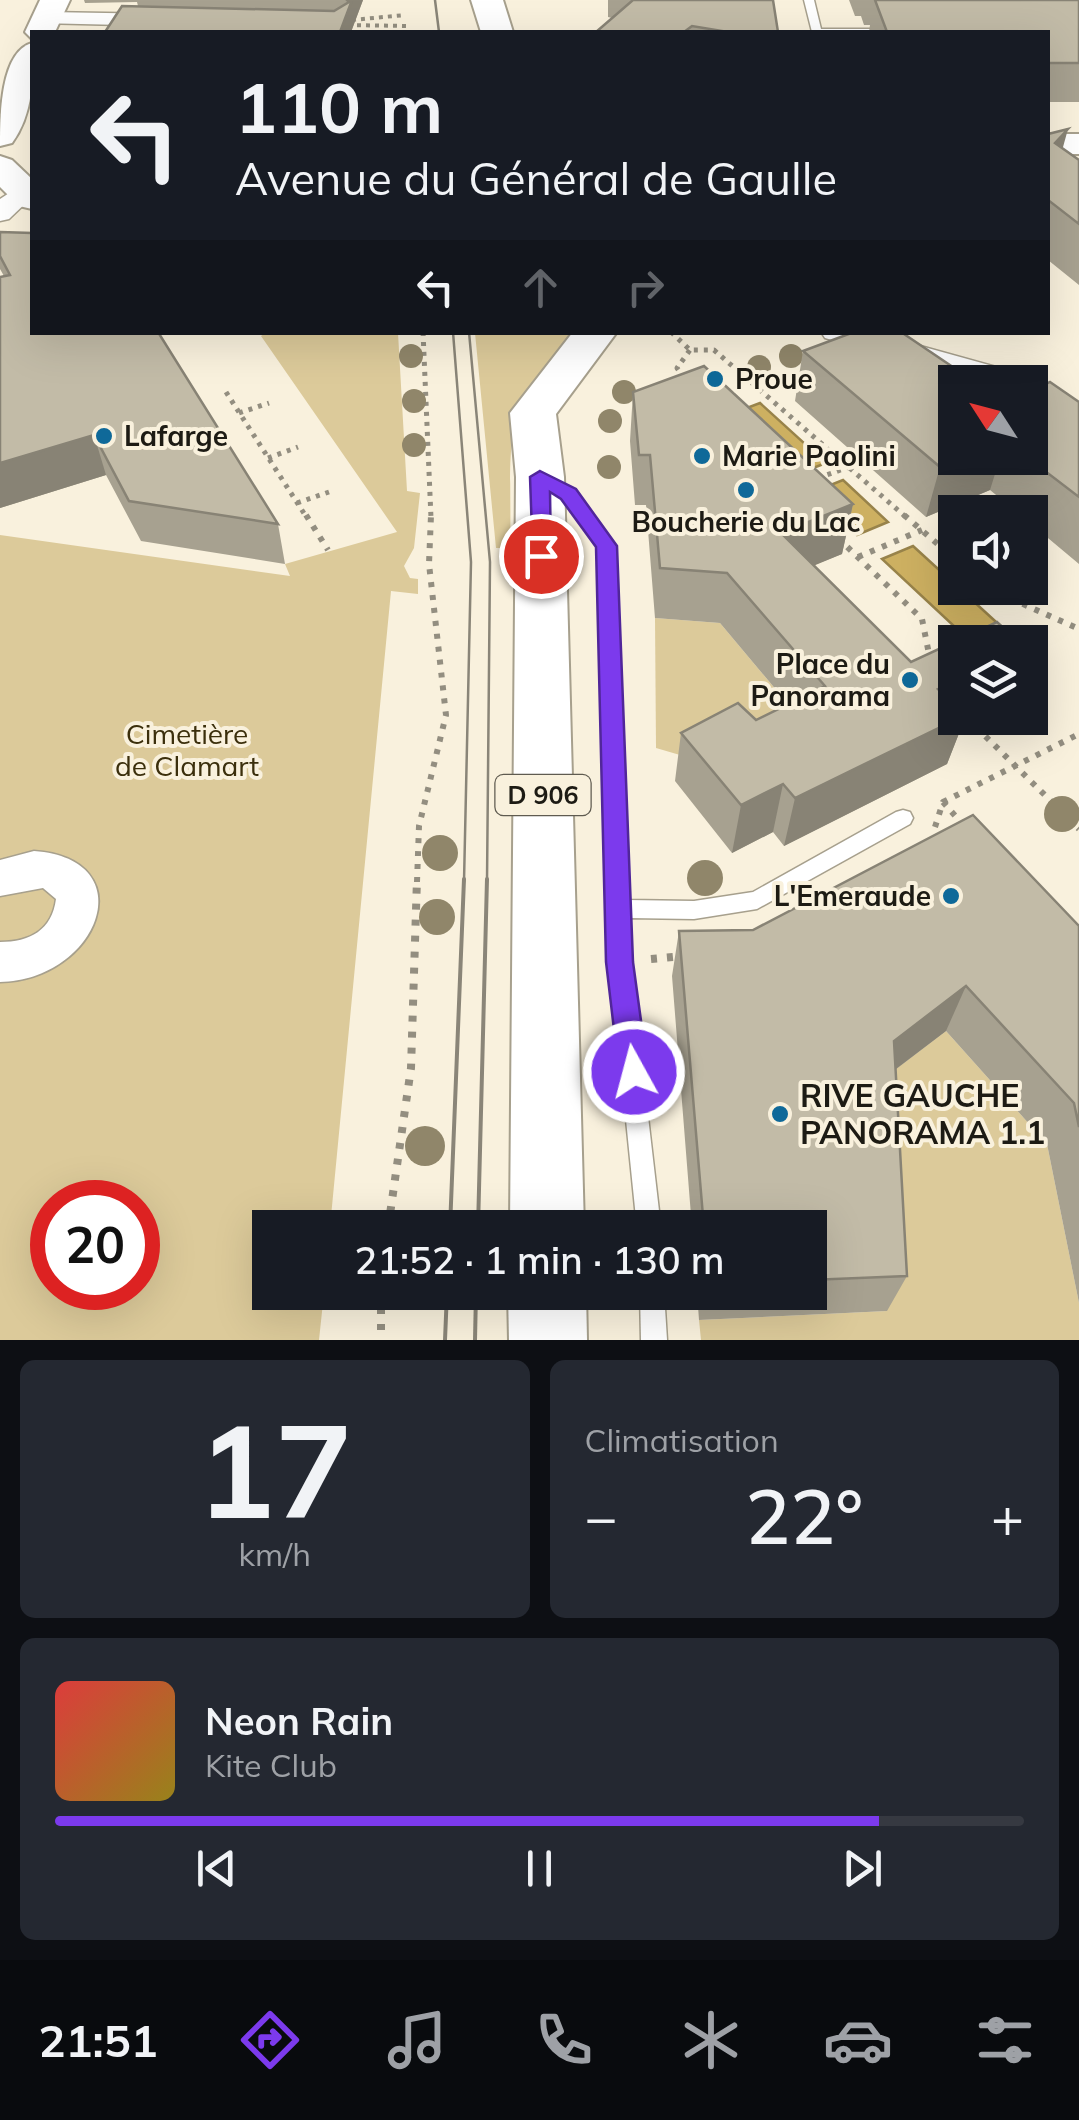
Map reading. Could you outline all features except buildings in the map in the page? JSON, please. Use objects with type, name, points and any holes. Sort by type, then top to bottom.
[{"type":"main road","points":[[479,0],[481,30]]},
{"type":"main road","points":[[487,0],[496,30]]},
{"type":"main road","name":"D 906","points":[[546,1210],[540,477],[533,414],[579,353],[630,335]]},
{"type":"main road","points":[[547,1310],[548,1340]]},
{"type":"street","points":[[47,17],[184,21]]},
{"type":"street","points":[[0,136],[30,57]]},
{"type":"street","points":[[1050,144],[1079,144]]},
{"type":"street","points":[[844,335],[953,365]]},
{"type":"street","points":[[0,878],[31,868],[48,870],[62,875],[78,897],[72,926],[48,952],[30,960],[0,962]]},
{"type":"lane","points":[[809,0],[816,30]]},
{"type":"lane","points":[[540,477],[568,494],[606,546],[620,962],[647,1210]]},
{"type":"lane","points":[[618,909],[694,910],[757,900],[904,818]]},
{"type":"lane","points":[[653,1310],[654,1340]]},
{"type":"path","points":[[405,15],[362,17],[337,24],[406,26]]},
{"type":"path","points":[[390,1210],[410,1068],[419,826],[446,714],[429,564],[432,474],[423,335]]},
{"type":"path","points":[[674,335],[690,350],[714,350],[938,544]]},
{"type":"path","points":[[689,384],[677,368],[690,350]]},
{"type":"path","points":[[226,392],[328,550]]},
{"type":"path","points":[[239,413],[269,403]]},
{"type":"path","points":[[268,458],[298,447]]},
{"type":"path","points":[[804,484],[850,466]]},
{"type":"path","points":[[298,502],[330,492]]},
{"type":"path","points":[[831,530],[922,619],[932,667]]},
{"type":"path","points":[[858,557],[922,530]]},
{"type":"path","points":[[1026,605],[1079,629]]},
{"type":"path","points":[[984,735],[1079,829]]},
{"type":"path","points":[[943,802],[968,830]]},
{"type":"path","points":[[381,1310],[381,1340]]},
{"type":"green space","name":"Cimetière de Clamart","points":[[398,335],[407,491],[420,493],[414,548],[404,566],[410,578],[418,579],[418,594],[391,591],[332,1210],[252,1210],[252,1310],[322,1310],[319,1340],[0,1340],[0,535],[290,576],[285,564],[397,532],[261,336]]},
{"type":"green space","points":[[475,335],[577,335],[533,384],[521,407],[511,454],[510,548],[496,548]]},
{"type":"green space","points":[[655,618],[720,623],[814,735],[680,755],[656,748]]},
{"type":"green space","points":[[946,1031],[1047,1144],[1079,1303],[1079,1340],[701,1340],[699,1320],[887,1311],[876,1084]]},
{"type":"shaded area","points":[[760,403],[826,463],[795,475],[731,414]]},
{"type":"shaded area","points":[[843,480],[888,522],[857,535],[813,492]]},
{"type":"shaded area","points":[[913,546],[938,569],[938,605],[978,605],[999,625],[953,625],[882,559]]},
{"type":"tram line","points":[[435,0],[439,30]]},
{"type":"tram line","points":[[453,335],[471,562],[464,882]]},
{"type":"tram line","points":[[469,335],[490,562],[487,882]]},
{"type":"tram line","points":[[451,1210],[464,879]]},
{"type":"tram line","points":[[478,1210],[487,879]]},
{"type":"tram line","points":[[445,1340],[446,1310]]},
{"type":"tram line","points":[[475,1340],[476,1310]]},
{"type":"place","name":"Proue","points":[[715,379]]},
{"type":"place","name":"Lafarge","points":[[104,436]]},
{"type":"place","name":"Marie Paolini","points":[[702,456]]},
{"type":"place","name":"Boucherie du Lac","points":[[746,490]]},
{"type":"place","name":"Place du Panorama","points":[[910,680]]},
{"type":"place","name":"L'Emeraude","points":[[951,896]]},
{"type":"place","name":"RIVE GAUCHE PANORAMA 1.1","points":[[780,1114]]},
{"type":"route","points":[[541,556],[540,477],[568,494],[606,546],[616,753],[620,962],[634,1072]]}]
